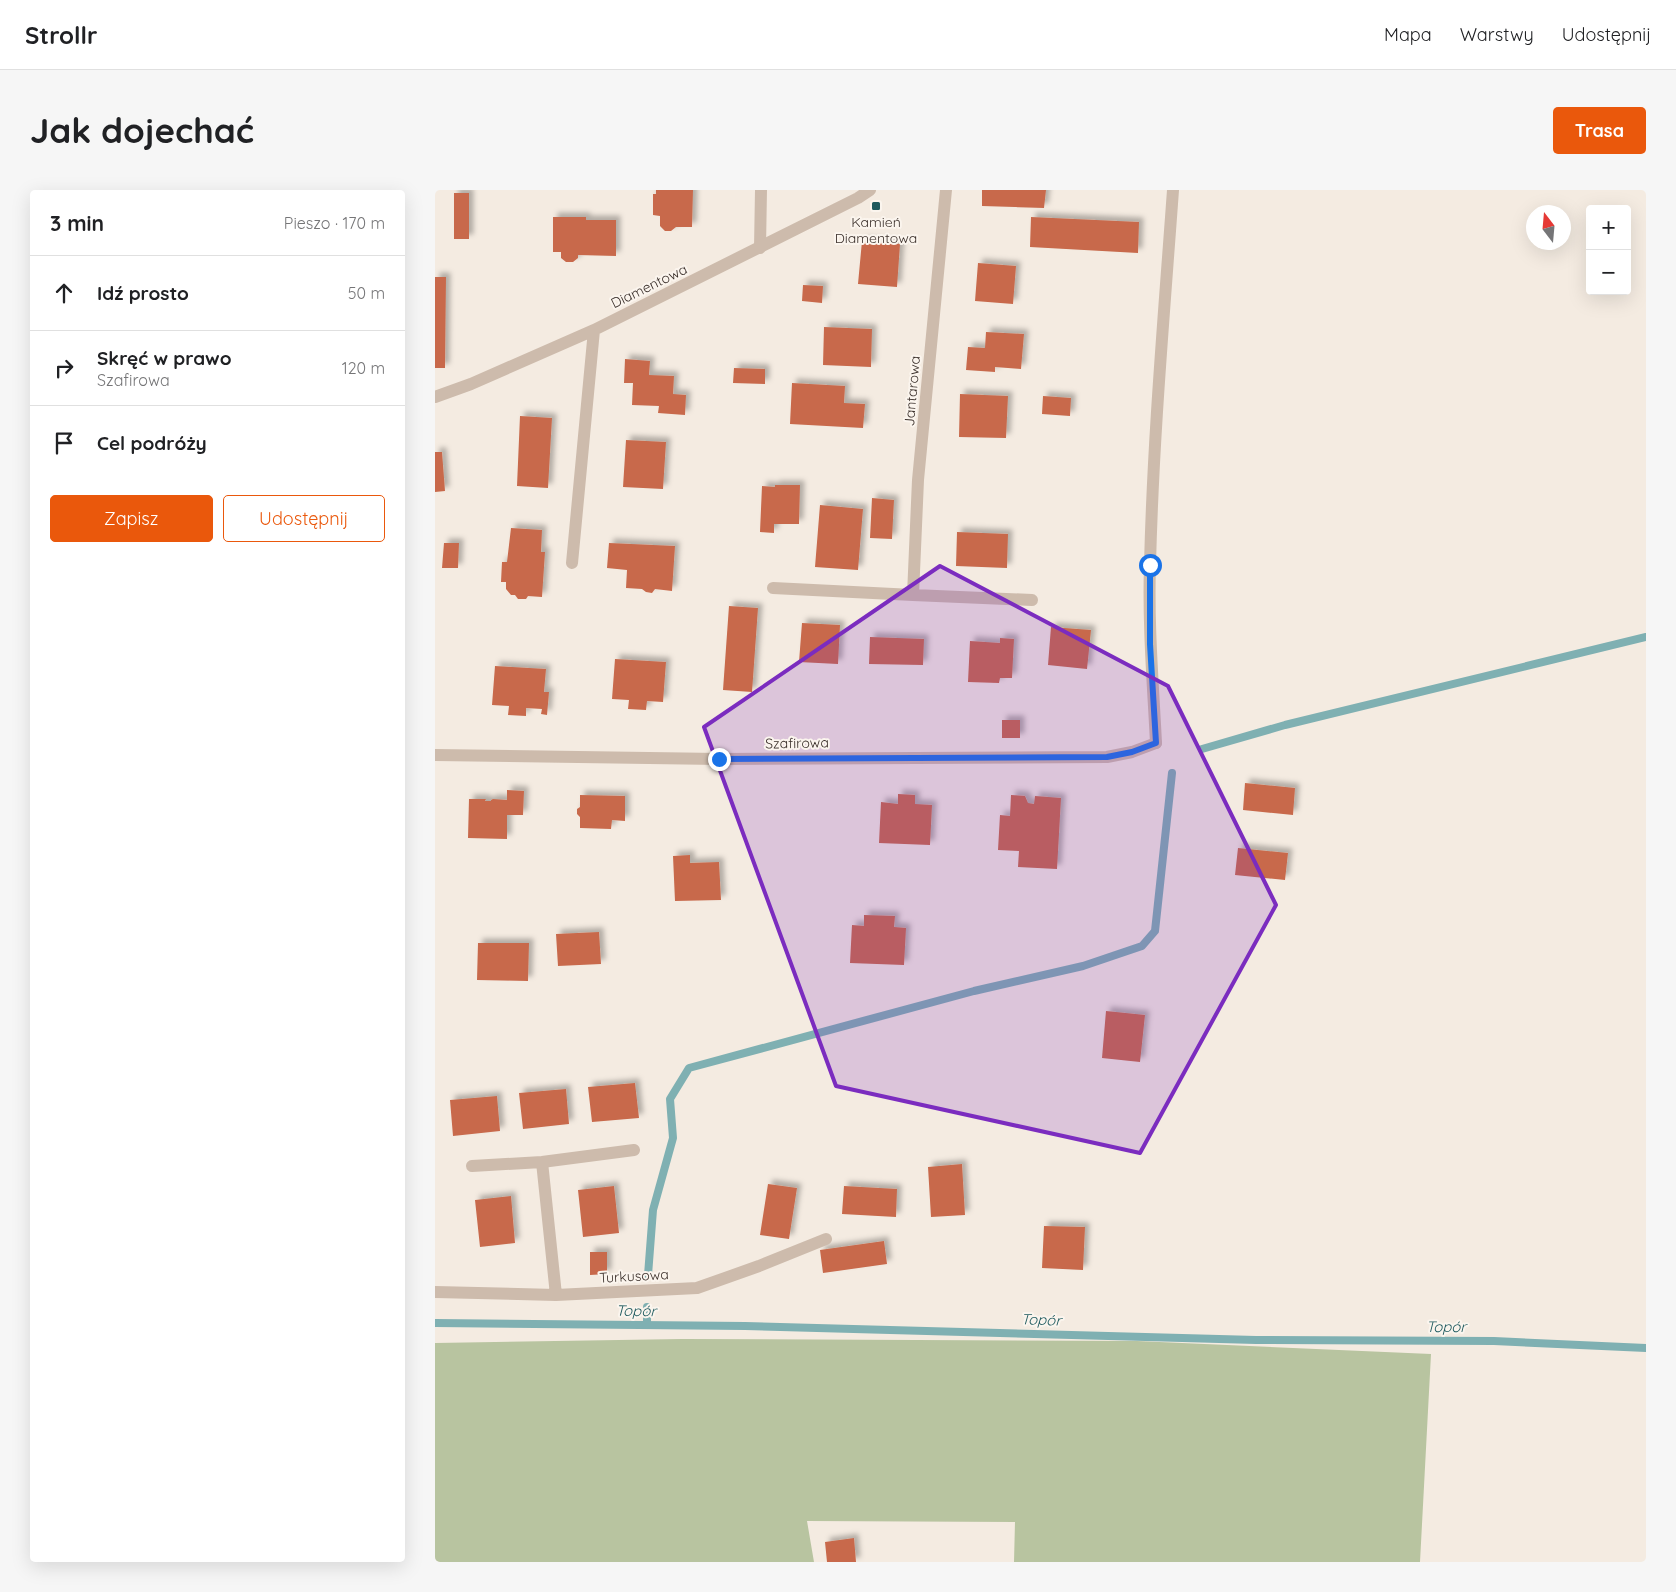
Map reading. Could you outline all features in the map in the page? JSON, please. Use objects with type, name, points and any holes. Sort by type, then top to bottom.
[{"type":"street","points":[[760,248],[761,190]]},
{"type":"street","name":"Diamentowa","points":[[435,396],[471,384],[594,330],[760,248],[870,190]]},
{"type":"street","name":"Jantarowa","points":[[913,594],[918,480],[946,190]]},
{"type":"street","name":"Szafirowa","points":[[435,755],[719,759],[1107,757],[1132,752],[1156,743],[1150,644],[1150,565],[1158,390],[1173,190]]},
{"type":"street","points":[[572,564],[594,330]]},
{"type":"street","points":[[773,588],[1032,600]]},
{"type":"street","points":[[473,1166],[542,1162],[634,1150]]},
{"type":"street","points":[[542,1162],[555,1295]]},
{"type":"street","name":"Turkusowa","points":[[435,1292],[555,1295],[697,1288],[827,1239]]},
{"type":"highlighted area","points":[[940,566],[1168,686],[1276,905],[1140,1153],[836,1086],[704,727]]},
{"type":"green space","points":[[682,1339],[1137,1341],[1431,1354],[1420,1562],[1014,1562],[1015,1522],[807,1521],[814,1562],[435,1562],[435,1343]]},
{"type":"building","points":[[656,190],[693,190],[692,227],[676,227],[671,231],[665,231],[660,226],[660,216],[653,215],[653,194],[656,194]]},
{"type":"building","points":[[982,190],[1046,190],[1044,208],[982,206]]},
{"type":"building","points":[[454,193],[469,193],[469,239],[454,239]]},
{"type":"building","points":[[553,217],[586,217],[586,220],[616,220],[616,256],[578,255],[578,258],[573,262],[566,262],[561,258],[561,252],[553,252]]},
{"type":"building","points":[[1031,217],[1139,222],[1138,253],[1030,247]]},
{"type":"building","points":[[862,241],[900,244],[897,287],[858,284]]},
{"type":"building","points":[[978,263],[1016,266],[1013,304],[975,301]]},
{"type":"building","points":[[435,277],[446,277],[445,368],[435,368]]},
{"type":"building","points":[[803,285],[823,286],[822,303],[802,301]]},
{"type":"building","points":[[824,327],[872,329],[871,367],[823,365]]},
{"type":"building","points":[[986,332],[1024,334],[1021,369],[995,367],[995,372],[966,370],[968,347],[985,348]]},
{"type":"building","points":[[625,359],[650,361],[649,375],[674,376],[673,394],[686,395],[685,415],[658,413],[659,406],[632,405],[633,383],[624,383]]},
{"type":"building","points":[[734,368],[765,369],[765,384],[733,383]]},
{"type":"building","points":[[792,383],[845,386],[844,403],[865,404],[863,428],[790,424]]},
{"type":"building","points":[[960,394],[1008,396],[1006,438],[959,437]]},
{"type":"building","points":[[1043,396],[1071,398],[1070,416],[1042,414]]},
{"type":"building","points":[[520,416],[552,418],[548,488],[517,486]]},
{"type":"building","points":[[626,440],[666,442],[663,489],[623,487]]},
{"type":"building","points":[[435,452],[442,452],[445,491],[435,492]]},
{"type":"building","points":[[775,485],[800,485],[799,524],[774,524],[774,533],[760,532],[762,486],[775,487]]},
{"type":"building","points":[[872,498],[894,500],[892,539],[870,538]]},
{"type":"building","points":[[820,505],[863,509],[858,570],[815,567]]},
{"type":"building","points":[[511,528],[542,530],[541,552],[545,552],[542,597],[528,596],[526,599],[518,599],[506,589],[506,582],[501,582],[502,562],[507,562]]},
{"type":"building","points":[[957,532],[1008,534],[1007,568],[956,566]]},
{"type":"building","points":[[444,543],[459,543],[458,568],[442,568]]},
{"type":"building","points":[[609,543],[675,546],[672,591],[655,589],[652,593],[642,589],[626,588],[627,570],[607,568]]},
{"type":"building","points":[[729,606],[758,608],[752,692],[723,690]]},
{"type":"building","points":[[802,623],[840,625],[838,664],[799,662]]},
{"type":"building","points":[[1051,627],[1091,630],[1087,669],[1048,665]]},
{"type":"building","points":[[870,637],[924,639],[923,665],[869,664]]},
{"type":"building","points":[[1000,638],[1014,639],[1012,678],[1000,678],[999,683],[968,682],[970,641],[1000,643]]},
{"type":"building","points":[[615,659],[666,662],[663,702],[647,701],[646,710],[628,709],[629,700],[612,699]]},
{"type":"building","points":[[495,666],[546,669],[544,692],[549,692],[547,715],[541,714],[542,709],[526,708],[526,716],[508,715],[509,706],[492,705]]},
{"type":"building","points":[[1002,720],[1020,720],[1020,738],[1002,738]]},
{"type":"building","points":[[1245,783],[1295,788],[1293,815],[1243,810]]},
{"type":"building","points":[[507,790],[524,791],[523,815],[507,815],[507,839],[468,838],[469,799],[486,799],[485,801],[493,799],[507,800]]},
{"type":"building","points":[[898,794],[915,795],[915,804],[932,805],[930,845],[879,843],[881,802],[898,804]]},
{"type":"building","points":[[580,795],[625,796],[625,821],[612,820],[611,829],[580,828],[580,817],[577,814],[577,809],[580,807]]},
{"type":"building","points":[[1011,795],[1025,796],[1028,803],[1034,804],[1035,796],[1061,798],[1057,869],[1018,867],[1019,851],[998,850],[1000,815],[1010,816]]},
{"type":"building","points":[[1238,848],[1288,853],[1285,880],[1235,875]]},
{"type":"building","points":[[690,855],[690,863],[719,862],[721,900],[675,901],[673,856]]},
{"type":"building","points":[[864,915],[895,916],[894,927],[906,928],[904,965],[850,963],[852,925],[864,926]]},
{"type":"building","points":[[599,932],[601,964],[558,966],[556,934]]},
{"type":"building","points":[[478,943],[529,943],[528,981],[477,980]]},
{"type":"building","points":[[1106,1011],[1145,1015],[1140,1062],[1102,1058]]},
{"type":"building","points":[[635,1083],[639,1118],[592,1122],[588,1087]]},
{"type":"building","points":[[566,1089],[569,1124],[523,1129],[519,1093]]},
{"type":"building","points":[[497,1096],[500,1131],[453,1136],[450,1100]]},
{"type":"building","points":[[962,1164],[965,1215],[931,1217],[928,1167]]},
{"type":"building","points":[[768,1184],[797,1188],[789,1239],[760,1235]]},
{"type":"building","points":[[614,1186],[619,1233],[583,1237],[578,1190]]},
{"type":"building","points":[[844,1186],[897,1189],[896,1217],[842,1214]]},
{"type":"building","points":[[511,1196],[515,1243],[480,1247],[475,1200]]},
{"type":"building","points":[[1044,1226],[1085,1227],[1083,1270],[1042,1268]]},
{"type":"building","points":[[884,1241],[887,1264],[823,1273],[820,1250]]},
{"type":"building","points":[[590,1252],[607,1252],[607,1274],[590,1275]]},
{"type":"building","points":[[854,1538],[856,1562],[827,1562],[825,1542]]},
{"type":"waterway","points":[[1202,749],[1285,725],[1646,637]]},
{"type":"waterway","points":[[648,1275],[653,1210],[673,1138],[670,1099],[689,1068],[974,991],[1083,966],[1142,946],[1155,931],[1172,773]]},
{"type":"waterway","points":[[647,1307],[647,1325]]},
{"type":"waterway","name":"Topór","points":[[435,1323],[745,1326],[1256,1340],[1494,1341],[1646,1348]]},
{"type":"place","name":"Kamień Diamentowa","points":[[876,206]]},
{"type":"route","points":[[719,759],[1107,757],[1132,752],[1156,743],[1150,644],[1150,565]]}]
